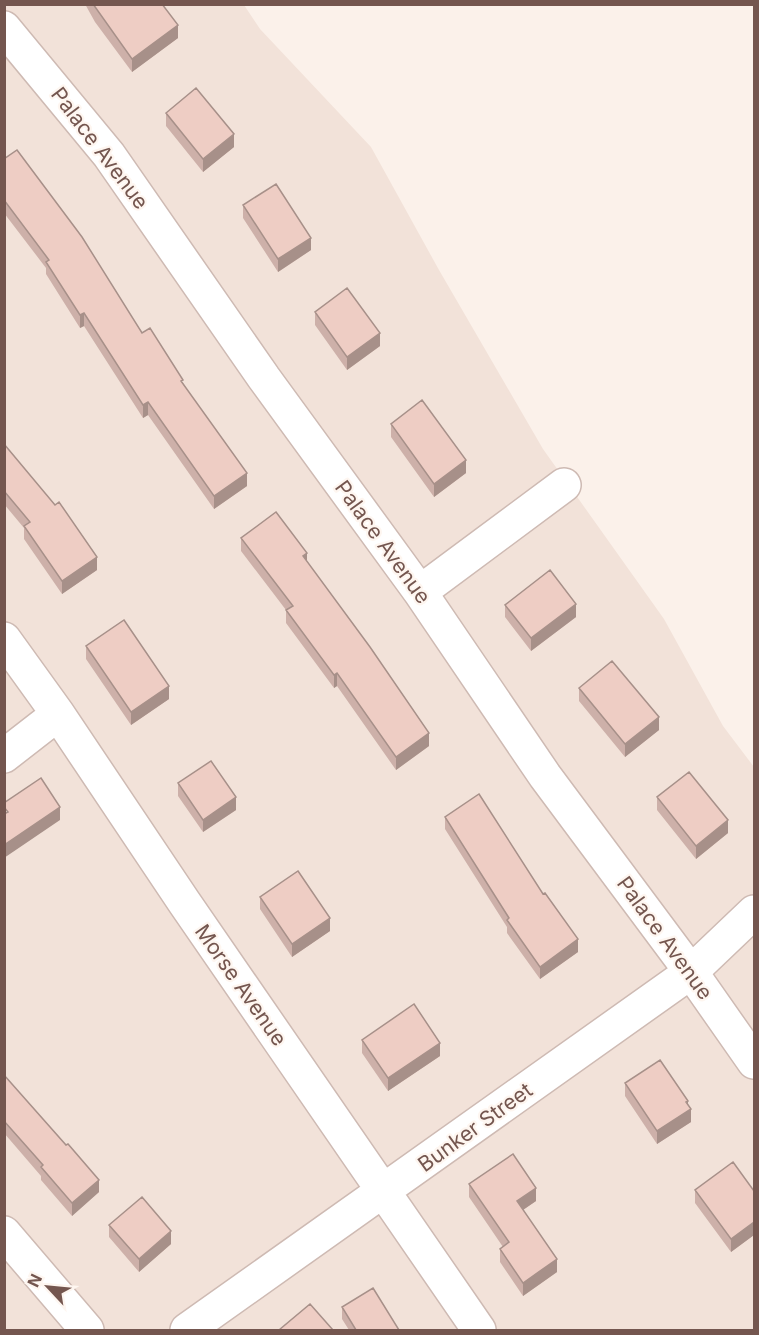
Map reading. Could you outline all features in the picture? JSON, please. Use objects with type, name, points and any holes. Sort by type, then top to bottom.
[{"type":"street","name":"Palace Avenue","points":[[4,28],[109,154],[264,378],[420,592],[545,776],[691,972],[754,1062]]},
{"type":"street","points":[[420,592],[564,485]]},
{"type":"street","name":"Morse Avenue","points":[[4,639],[58,714],[184,902],[479,1330]]},
{"type":"street","points":[[4,756],[58,714]]},
{"type":"street","name":"Bunker Street","points":[[188,1330],[691,972],[754,912]]},
{"type":"street","points":[[4,1233],[87,1330]]},
{"type":"shaded area","points":[[5,5],[244,5],[260,29],[371,147],[543,449],[664,619],[723,726],[754,767],[754,1330],[5,1330]]},
{"type":"building","points":[[93,4],[162,4],[178,25],[132,59]]},
{"type":"building","points":[[196,88],[234,134],[203,159],[166,113]]},
{"type":"building","points":[[17,150],[82,237],[142,333],[150,328],[183,380],[181,381],[247,473],[214,496],[148,402],[143,405],[84,313],[80,315],[46,262],[49,260],[4,200],[4,159]]},
{"type":"building","points":[[276,184],[311,238],[278,259],[243,205]]},
{"type":"building","points":[[347,288],[380,333],[347,357],[315,312]]},
{"type":"building","points":[[422,400],[466,460],[434,484],[391,424]]},
{"type":"building","points":[[4,444],[55,505],[59,502],[97,557],[62,581],[24,526],[30,522],[4,491]]},
{"type":"building","points":[[276,512],[307,553],[303,556],[370,647],[429,733],[396,757],[337,673],[334,675],[286,610],[293,606],[241,538]]},
{"type":"building","points":[[550,570],[576,604],[531,638],[505,605]]},
{"type":"building","points":[[124,620],[169,686],[131,712],[86,646]]},
{"type":"building","points":[[612,661],[659,717],[625,744],[579,688]]},
{"type":"building","points":[[211,761],[236,797],[203,820],[178,783]]},
{"type":"building","points":[[689,772],[728,820],[696,846],[657,797]]},
{"type":"building","points":[[41,778],[60,807],[4,845],[4,814],[8,812],[4,803]]},
{"type":"building","points":[[479,794],[543,894],[545,893],[578,939],[540,967],[507,920],[509,918],[445,817]]},
{"type":"building","points":[[298,871],[330,918],[292,944],[260,897]]},
{"type":"building","points":[[414,1004],[440,1043],[388,1078],[362,1040]]},
{"type":"building","points":[[660,1060],[691,1109],[657,1131],[625,1083]]},
{"type":"building","points":[[4,1075],[99,1180],[72,1203],[41,1167],[43,1165],[4,1121]]},
{"type":"building","points":[[513,1154],[536,1188],[517,1201],[557,1259],[523,1283],[500,1249],[509,1242],[469,1184]]},
{"type":"building","points":[[733,1162],[754,1191],[754,1222],[731,1239],[695,1190]]},
{"type":"building","points":[[142,1197],[171,1231],[139,1259],[109,1225]]},
{"type":"building","points":[[373,1288],[399,1330],[356,1330],[342,1307]]},
{"type":"building","points":[[310,1304],[333,1330],[279,1330]]}]
